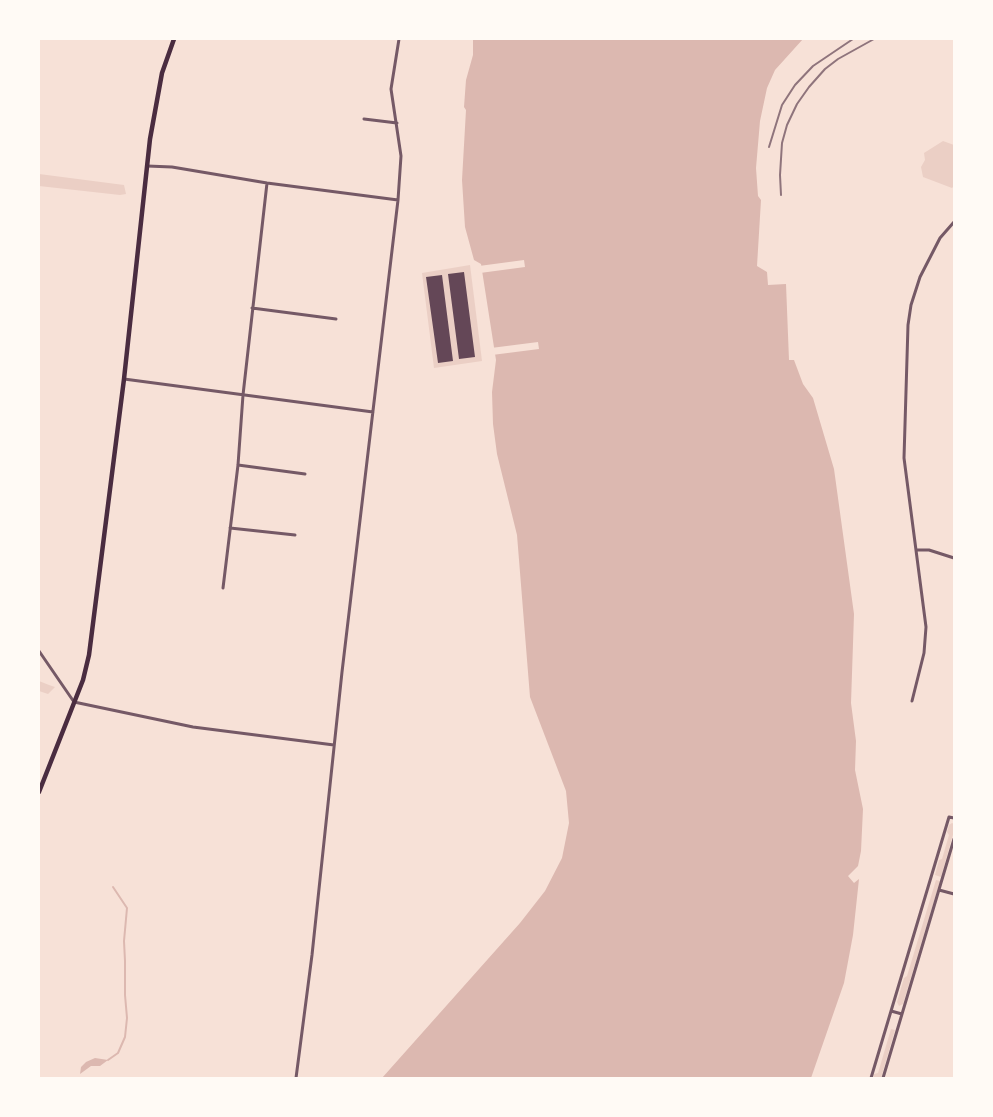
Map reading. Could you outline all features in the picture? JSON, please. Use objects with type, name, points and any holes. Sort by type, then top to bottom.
[{"type":"main road","points":[[39,792],[85,672],[93,631],[124,379],[150,140],[162,73],[174,39]]},
{"type":"street","points":[[296,1078],[312,955],[334,745],[398,200],[401,156],[391,89],[399,39]]},
{"type":"street","points":[[364,119],[397,123]]},
{"type":"street","points":[[147,166],[172,167],[267,183],[398,200]]},
{"type":"street","points":[[222,588],[238,465],[243,395],[267,183]]},
{"type":"street","points":[[912,701],[924,653],[926,627],[904,458],[909,317],[920,277],[940,238],[954,222]]},
{"type":"street","points":[[252,308],[336,319]]},
{"type":"street","points":[[124,379],[372,412]]},
{"type":"street","points":[[238,465],[305,474]]},
{"type":"street","points":[[230,528],[296,535]]},
{"type":"street","points":[[917,550],[929,550],[954,558]]},
{"type":"street","points":[[39,651],[74,702],[193,727],[334,745]]},
{"type":"street","points":[[871,1078],[950,817],[954,818]]},
{"type":"street","points":[[883,1078],[954,838]]},
{"type":"street","points":[[939,890],[954,894]]},
{"type":"street","points":[[891,1011],[902,1014]]},
{"type":"shaded area","points":[[473,39],[803,39],[775,70],[767,88],[760,121],[756,168],[758,196],[761,200],[757,266],[767,272],[768,285],[786,284],[789,360],[794,360],[803,384],[813,398],[834,469],[854,614],[851,703],[856,741],[855,770],[863,809],[861,851],[858,866],[848,876],[854,883],[859,879],[853,935],[844,983],[811,1078],[382,1078],[520,923],[545,891],[562,858],[569,823],[566,791],[530,697],[517,535],[497,454],[493,424],[492,392],[496,360],[481,264],[474,260],[465,227],[462,180],[466,110],[464,107],[466,80],[473,55]]},
{"type":"shaded area","points":[[943,141],[954,145],[954,186],[952,188],[923,177],[921,167],[925,160],[924,153]]},
{"type":"shaded area","points":[[39,174],[124,185],[126,194],[120,195],[39,186]]},
{"type":"shaded area","points":[[470,265],[482,361],[434,368],[422,273]]},
{"type":"shaded area","points":[[39,681],[55,687],[48,694],[39,691]]},
{"type":"shaded area","points":[[954,824],[954,831],[941,877],[935,875],[949,835],[947,832],[949,825]]},
{"type":"shaded area","points":[[936,880],[940,881],[903,1004],[899,1006],[897,1002],[904,978],[907,976]]},
{"type":"shaded area","points":[[891,1029],[895,1030],[881,1078],[873,1078],[874,1074],[878,1073]]},
{"type":"shaded area","points":[[95,1058],[108,1060],[100,1066],[91,1066],[80,1074],[81,1067],[86,1062]]},
{"type":"pier","points":[[524,260],[525,267],[480,273],[479,266]]},
{"type":"pier","points":[[538,342],[539,349],[492,355],[491,348]]},
{"type":"building","points":[[464,272],[475,357],[459,359],[448,274]]},
{"type":"building","points":[[442,275],[453,361],[438,363],[426,277]]},
{"type":"waterway","points":[[108,1060],[118,1053],[125,1037],[127,1018],[124,941],[127,908],[113,887]]},
{"type":"railway","points":[[769,147],[782,105],[795,85],[813,66],[853,39]]},
{"type":"railway","points":[[781,195],[782,143],[787,125],[797,104],[825,69],[838,59],[874,39]]}]
